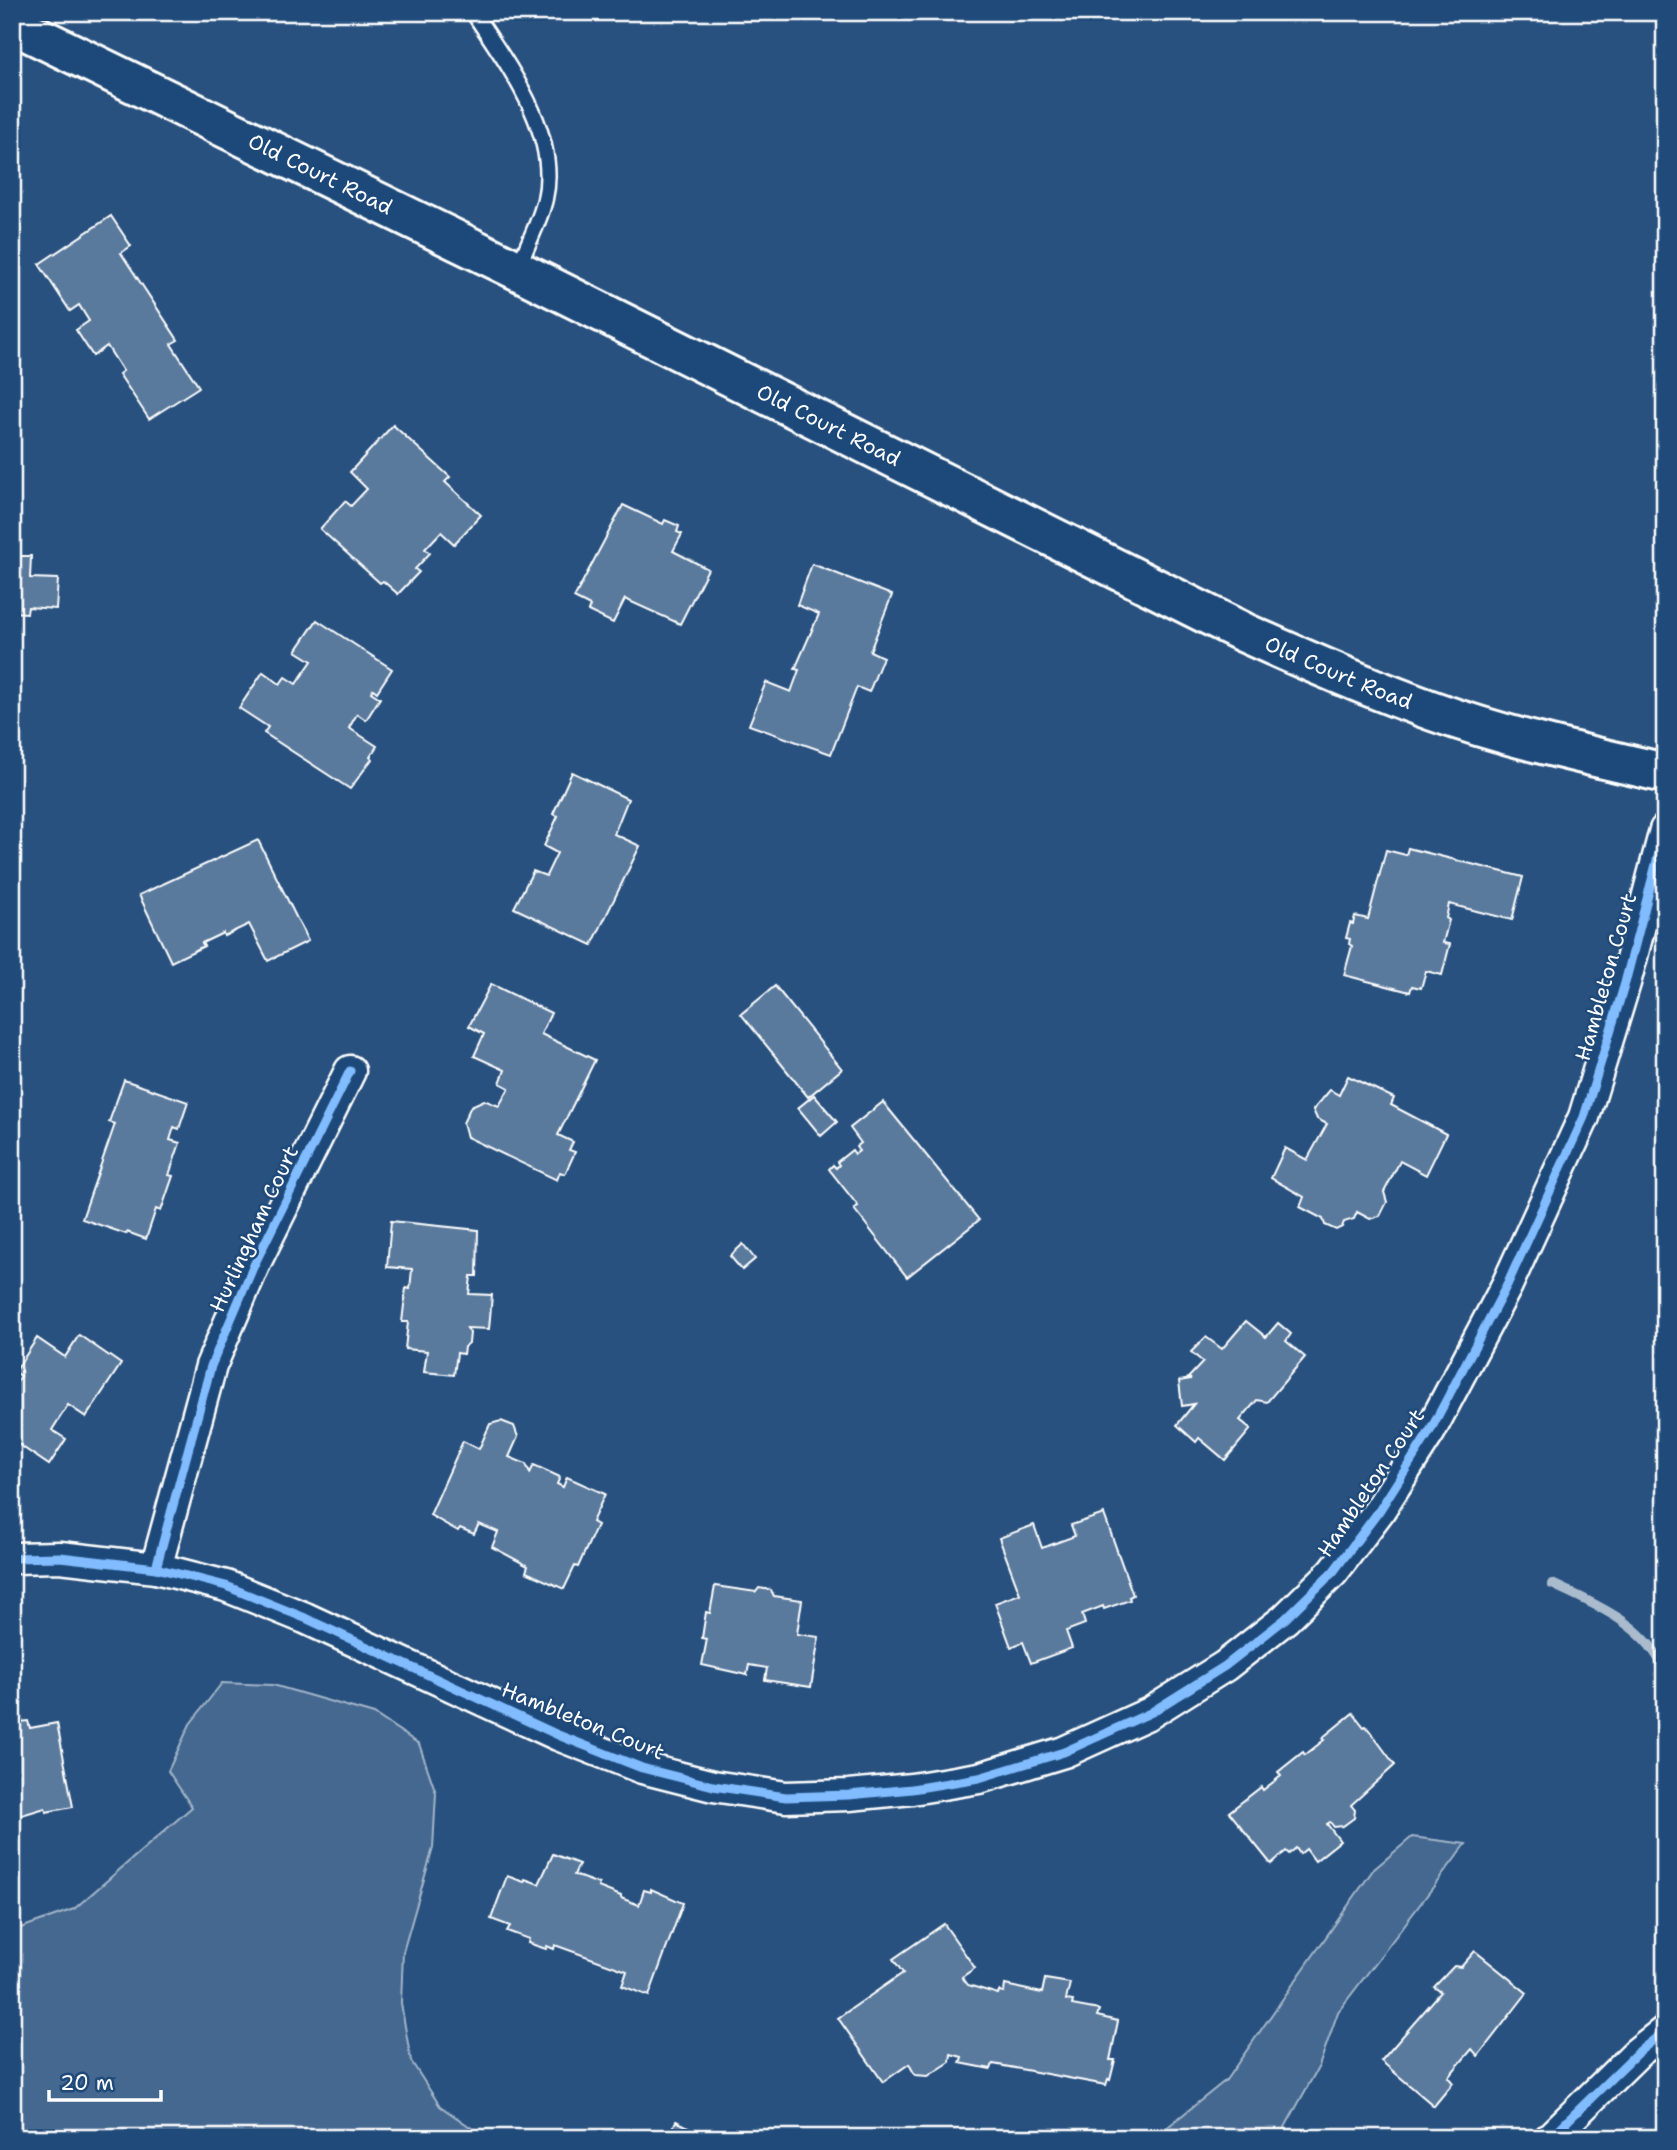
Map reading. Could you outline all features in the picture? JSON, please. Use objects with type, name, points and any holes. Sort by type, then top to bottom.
[{"type":"main road","name":"Old Court Road","points":[[12,24],[517,270],[1245,633],[1333,673],[1435,712],[1556,748],[1665,773]]},
{"type":"street","name":"Hambleton Court","points":[[12,1558],[60,1557],[156,1568],[226,1586],[305,1618],[558,1735],[642,1768],[713,1786],[786,1797],[912,1789],[979,1778],[1064,1752],[1150,1713],[1225,1666],[1285,1619],[1333,1572],[1379,1511],[1430,1431],[1507,1285],[1584,1117],[1625,983],[1665,830]]},
{"type":"street","name":"Hurlingham Court","points":[[156,1568],[211,1366],[254,1265],[350,1071]]},
{"type":"street","points":[[1550,2138],[1637,2053],[1665,2031]]},
{"type":"lane","points":[[473,12],[532,107],[541,138],[546,168],[545,198],[517,270]]},
{"type":"shaded area","points":[[222,1683],[273,1685],[374,1714],[419,1744],[436,1793],[433,1848],[403,1952],[401,2003],[411,2061],[440,2106],[486,2138],[12,2138],[12,1931],[74,1909],[192,1807],[168,1771],[190,1724]]},
{"type":"shaded area","points":[[1412,1837],[1466,1844],[1338,2012],[1319,2066],[1279,2138],[1154,2138],[1226,2080],[1373,1870]]},
{"type":"building","points":[[111,216],[131,246],[121,253],[178,340],[171,344],[199,387],[149,419],[119,374],[123,371],[107,346],[93,356],[76,330],[89,321],[79,305],[70,311],[39,264]]},
{"type":"building","points":[[393,425],[450,477],[445,482],[481,515],[454,544],[441,532],[425,549],[430,553],[415,569],[419,572],[398,594],[383,581],[380,583],[320,529],[345,501],[351,506],[367,489],[350,472]]},
{"type":"building","points":[[623,505],[663,524],[665,520],[679,526],[677,532],[682,534],[673,551],[708,569],[680,624],[625,599],[613,623],[588,611],[590,606],[574,598]]},
{"type":"building","points":[[12,556],[31,556],[30,578],[58,579],[56,609],[28,607],[27,613],[12,612]]},
{"type":"building","points":[[812,564],[892,595],[870,651],[883,657],[869,692],[857,687],[831,754],[749,725],[766,682],[791,692],[799,670],[795,669],[819,614],[797,605]]},
{"type":"building","points":[[317,620],[392,669],[377,692],[373,689],[371,692],[380,698],[366,720],[357,714],[349,728],[377,746],[370,757],[372,759],[350,789],[264,733],[268,727],[239,708],[263,672],[280,684],[285,677],[296,684],[312,661],[296,651]]},
{"type":"building","points":[[572,772],[628,799],[614,834],[640,846],[592,945],[514,908],[533,871],[546,876],[557,853],[544,846],[558,816],[553,814]]},
{"type":"building","points":[[258,840],[308,941],[268,961],[249,924],[202,943],[204,946],[171,962],[139,895]]},
{"type":"building","points":[[1408,848],[1523,877],[1512,920],[1449,904],[1446,918],[1449,920],[1443,943],[1450,944],[1442,975],[1426,971],[1421,988],[1412,986],[1410,992],[1344,975],[1352,946],[1349,944],[1350,939],[1346,938],[1350,923],[1353,924],[1355,916],[1368,919],[1386,850],[1406,855]]},
{"type":"building","points":[[491,984],[551,1013],[541,1034],[595,1060],[558,1135],[573,1142],[569,1150],[575,1152],[565,1174],[560,1172],[557,1180],[467,1137],[463,1123],[471,1106],[484,1100],[499,1106],[509,1088],[500,1083],[505,1070],[474,1056],[484,1034],[469,1026]]},
{"type":"building","points":[[775,986],[842,1069],[808,1097],[741,1014]]},
{"type":"building","points":[[1348,1076],[1394,1098],[1391,1105],[1446,1134],[1426,1175],[1400,1161],[1384,1192],[1387,1202],[1380,1216],[1370,1219],[1357,1212],[1354,1219],[1344,1222],[1342,1227],[1336,1230],[1325,1225],[1323,1219],[1300,1207],[1304,1197],[1271,1178],[1285,1148],[1307,1160],[1327,1124],[1317,1119],[1313,1110],[1330,1090],[1339,1095]]},
{"type":"building","points":[[124,1080],[188,1102],[179,1129],[174,1127],[170,1140],[180,1143],[169,1175],[173,1176],[161,1211],[156,1209],[146,1239],[82,1219],[115,1124],[109,1122]]},
{"type":"building","points":[[814,1095],[837,1122],[821,1136],[798,1108]]},
{"type":"building","points":[[883,1102],[979,1220],[907,1277],[854,1209],[858,1206],[829,1169],[833,1165],[836,1168],[839,1165],[837,1162],[852,1150],[855,1154],[859,1151],[856,1147],[861,1143],[850,1128]]},
{"type":"building","points":[[391,1221],[478,1230],[477,1276],[471,1276],[469,1294],[492,1295],[489,1329],[467,1328],[470,1333],[469,1343],[464,1347],[463,1354],[457,1353],[454,1375],[424,1372],[427,1351],[405,1349],[408,1322],[402,1322],[406,1288],[410,1289],[412,1269],[387,1267]]},
{"type":"building","points":[[743,1244],[755,1259],[742,1270],[730,1256]]},
{"type":"building","points":[[1246,1321],[1266,1337],[1278,1323],[1291,1334],[1286,1341],[1305,1357],[1267,1402],[1257,1400],[1240,1420],[1251,1429],[1225,1460],[1199,1438],[1196,1442],[1177,1425],[1194,1404],[1182,1406],[1179,1381],[1191,1379],[1188,1378],[1203,1362],[1191,1352],[1206,1337],[1222,1349]]},
{"type":"building","points":[[79,1335],[121,1364],[86,1417],[68,1405],[52,1430],[66,1439],[49,1465],[12,1440],[12,1389],[21,1376],[15,1372],[37,1338],[65,1357]]},
{"type":"building","points":[[501,1421],[514,1426],[518,1437],[509,1457],[526,1464],[530,1473],[534,1465],[560,1477],[557,1484],[563,1487],[567,1477],[605,1494],[592,1522],[597,1525],[578,1567],[575,1566],[564,1589],[526,1572],[528,1566],[492,1547],[498,1532],[479,1524],[474,1534],[460,1528],[458,1531],[430,1515],[463,1441],[479,1449],[490,1424]]},
{"type":"building","points":[[1104,1514],[1133,1595],[1129,1597],[1130,1600],[1082,1614],[1085,1624],[1066,1631],[1072,1648],[1031,1663],[1023,1642],[1011,1647],[995,1603],[1020,1594],[999,1538],[1034,1525],[1042,1548],[1075,1536],[1071,1525]]},
{"type":"building","points":[[715,1586],[756,1592],[759,1588],[771,1590],[774,1596],[802,1600],[797,1634],[819,1637],[811,1687],[765,1680],[767,1668],[749,1665],[747,1675],[702,1665],[707,1639],[702,1638],[706,1612],[710,1613]]},
{"type":"building","points":[[1353,1713],[1395,1765],[1351,1805],[1355,1810],[1354,1818],[1343,1826],[1334,1827],[1330,1822],[1327,1824],[1340,1841],[1315,1861],[1306,1849],[1300,1854],[1296,1848],[1289,1854],[1286,1851],[1271,1864],[1229,1812],[1261,1787],[1263,1790],[1281,1776],[1278,1772],[1303,1752],[1305,1755]]},
{"type":"building","points":[[28,1721],[30,1728],[57,1723],[73,1807],[46,1812],[45,1808],[12,1818],[12,1723]]},
{"type":"building","points":[[553,1854],[579,1864],[574,1875],[599,1884],[598,1887],[639,1905],[644,1890],[651,1892],[651,1889],[683,1903],[649,1996],[622,1986],[627,1971],[555,1945],[554,1949],[547,1946],[546,1949],[528,1943],[529,1939],[507,1931],[510,1926],[491,1919],[507,1876],[539,1884]]},
{"type":"building","points":[[944,1924],[975,1968],[962,1977],[968,1985],[998,1994],[999,1991],[1004,1992],[1005,1985],[1042,1993],[1045,1979],[1070,1983],[1066,2000],[1073,2001],[1072,2005],[1099,2010],[1097,2016],[1118,2021],[1110,2060],[1115,2060],[1106,2085],[993,2064],[991,2069],[960,2063],[962,2057],[951,2054],[950,2062],[928,2076],[915,2075],[909,2064],[883,2082],[838,2018],[903,1973],[893,1959]]},
{"type":"building","points":[[1475,1951],[1527,1993],[1478,2056],[1472,2049],[1448,2077],[1453,2083],[1434,2106],[1381,2061],[1441,1992],[1434,1987],[1454,1966],[1461,1967]]},
{"type":"building","points":[[676,2121],[709,2137],[709,2138],[668,2138]]},
{"type":"waterway","points":[[1552,1584],[1602,1608],[1633,1629],[1657,1656],[1665,1672]]},
{"type":"cycle path","points":[[12,1558],[60,1557],[156,1568],[226,1586],[305,1618],[558,1735],[642,1768],[713,1786],[786,1797],[912,1789],[979,1778],[1064,1752],[1150,1713],[1225,1666],[1285,1619],[1333,1572],[1379,1511],[1430,1431],[1507,1285],[1584,1117],[1625,983],[1665,830]]},
{"type":"cycle path","points":[[156,1568],[211,1366],[254,1265],[350,1071]]},
{"type":"cycle path","points":[[1550,2138],[1637,2053],[1665,2031]]}]
